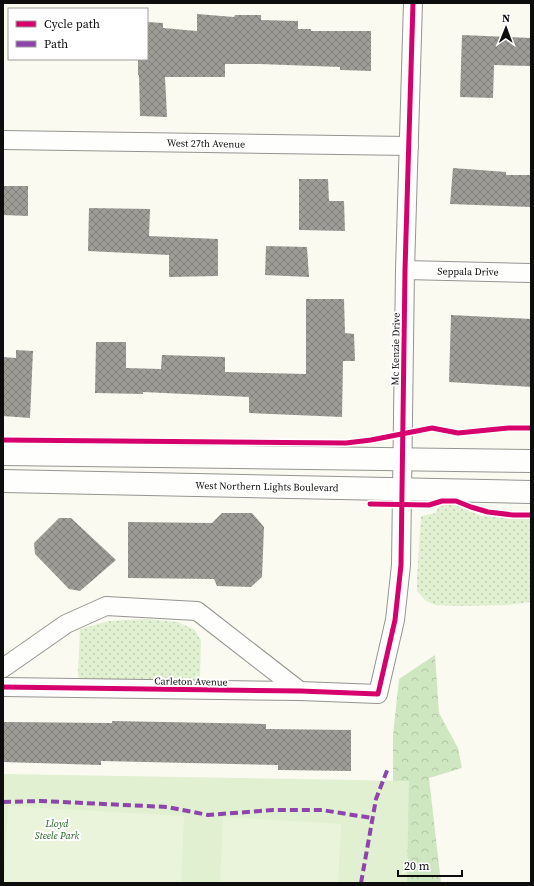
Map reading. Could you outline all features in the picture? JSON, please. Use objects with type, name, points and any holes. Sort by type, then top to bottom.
[{"type":"street","name":"Mc Kenzie Drive","points":[[378,694],[395,620],[401,565],[405,270],[413,3]]},
{"type":"street","name":"West 27th Avenue","points":[[3,140],[409,146]]},
{"type":"street","name":"Seppala Drive","points":[[405,270],[531,273]]},
{"type":"street","points":[[3,454],[531,460]]},
{"type":"street","name":"West Northern Lights Boulevard","points":[[3,481],[531,492]]},
{"type":"street","points":[[3,668],[66,624],[106,606],[197,611],[300,691]]},
{"type":"street","name":"Carleton Avenue","points":[[3,687],[300,691],[378,694]]},
{"type":"green space","points":[[448,504],[458,506],[481,516],[531,518],[531,602],[508,605],[435,605],[426,601],[417,591],[421,516],[436,513],[438,507]]},
{"type":"green space","points":[[147,619],[177,622],[194,629],[201,640],[200,678],[198,682],[79,679],[80,629],[109,621]]},
{"type":"green space","points":[[435,655],[439,713],[458,748],[462,768],[429,778],[441,883],[397,883],[393,781],[393,735],[399,679]]},
{"type":"green space","name":"Lloyd Steele Park","points":[[3,774],[409,781],[407,883],[3,883]]},
{"type":"green space","points":[[8,806],[184,816],[181,883],[4,883]]},
{"type":"green space","points":[[223,817],[341,824],[338,883],[220,883]]},
{"type":"building","points":[[197,14],[234,17],[235,15],[261,15],[261,20],[298,21],[298,29],[311,29],[311,31],[371,31],[371,71],[340,70],[340,67],[225,64],[225,77],[165,77],[167,117],[140,116],[138,60],[148,60],[148,22],[163,23],[163,28],[197,31]]},
{"type":"building","points":[[462,35],[531,38],[531,66],[494,65],[493,98],[460,97]]},
{"type":"building","points":[[453,168],[506,172],[506,175],[531,175],[531,207],[450,204]]},
{"type":"building","points":[[299,179],[328,179],[329,201],[344,201],[345,231],[299,230]]},
{"type":"building","points":[[3,186],[28,186],[28,216],[3,215]]},
{"type":"building","points":[[89,208],[150,209],[149,236],[218,239],[218,276],[169,277],[169,255],[88,251]]},
{"type":"building","points":[[266,246],[307,247],[309,277],[265,275]]},
{"type":"building","points":[[306,299],[344,299],[345,333],[354,334],[355,361],[343,361],[342,417],[249,413],[249,397],[143,392],[143,394],[95,393],[96,342],[126,342],[126,368],[161,369],[162,355],[225,357],[225,372],[306,374]]},
{"type":"building","points":[[451,315],[531,319],[531,387],[449,382]]},
{"type":"building","points":[[16,350],[33,351],[30,418],[3,416],[3,357],[16,358]]},
{"type":"building","points":[[222,513],[252,513],[264,527],[262,577],[251,587],[217,586],[214,579],[128,578],[128,522],[212,523]]},
{"type":"building","points":[[59,518],[71,518],[116,560],[80,591],[69,589],[35,554],[34,543]]},
{"type":"building","points":[[112,721],[266,724],[266,729],[351,730],[351,771],[278,770],[278,765],[101,761],[101,765],[3,762],[3,722],[112,723]]},
{"type":"marked path","points":[[361,883],[376,799],[388,768]]},
{"type":"marked path","points":[[3,802],[41,801],[167,807],[208,815],[273,810],[322,810],[372,818]]},
{"type":"cycle path","points":[[3,687],[300,691],[378,694],[395,620],[401,565],[405,270],[413,3]]},
{"type":"cycle path","points":[[3,440],[346,443],[371,440],[432,428],[458,433],[508,428],[531,428]]},
{"type":"cycle path","points":[[370,504],[429,505],[442,501],[456,501],[488,512],[513,515],[531,515]]}]
